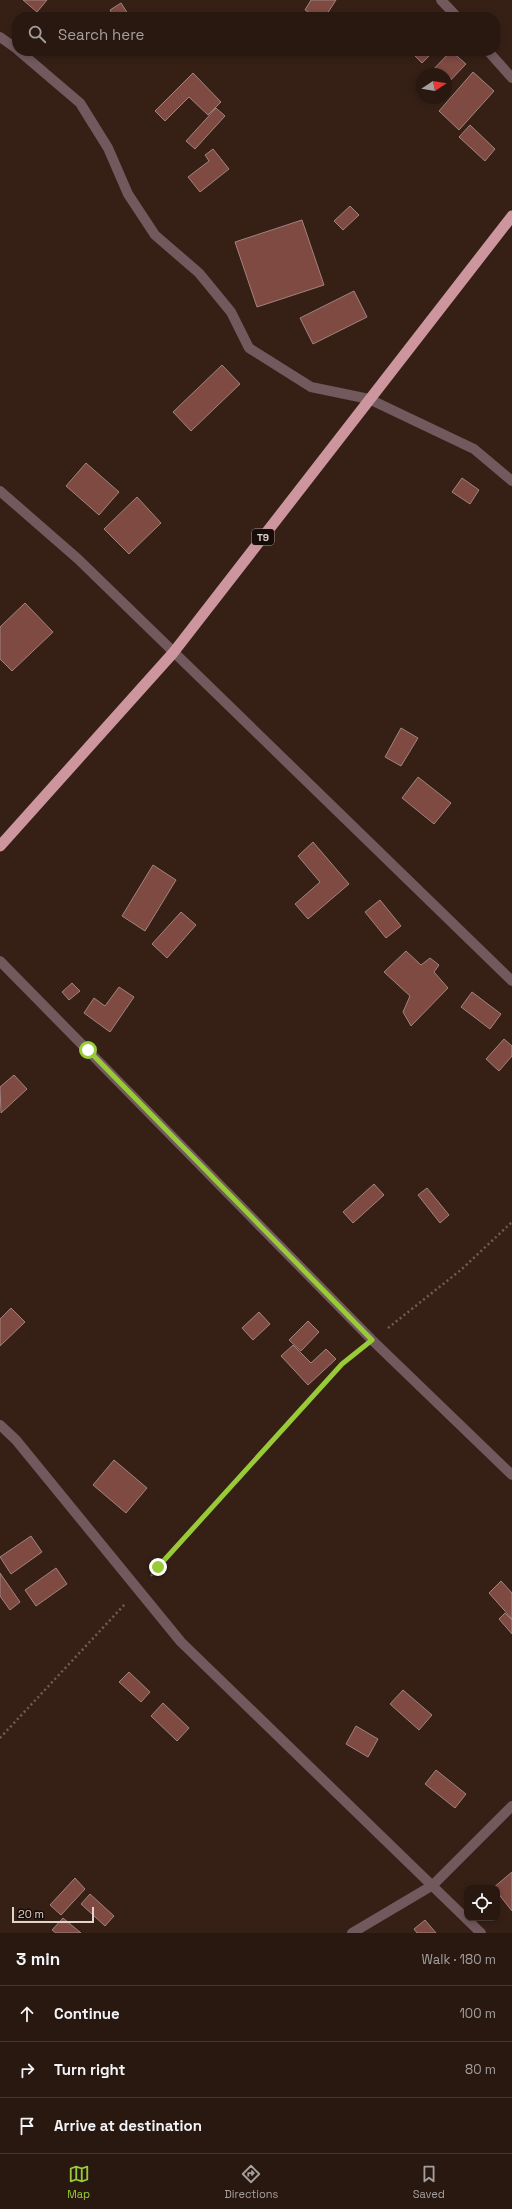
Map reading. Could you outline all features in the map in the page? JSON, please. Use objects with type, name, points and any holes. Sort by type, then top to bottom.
[{"type":"highway","name":"T9","points":[[0,846],[173,653],[512,216]]},
{"type":"street","points":[[441,0],[452,12]]},
{"type":"street","points":[[0,37],[12,46]]},
{"type":"street","points":[[25,56],[80,103],[108,148],[128,194],[155,234],[203,279],[231,312],[249,348],[311,387],[369,399],[474,449],[512,481]]},
{"type":"street","points":[[492,56],[512,78]]},
{"type":"street","points":[[0,491],[78,559],[512,981]]},
{"type":"street","points":[[0,961],[372,1340],[512,1476]]},
{"type":"street","points":[[0,1425],[16,1440],[181,1642],[481,1933]]},
{"type":"street","points":[[352,1933],[433,1885],[512,1806]]},
{"type":"path","points":[[0,1738],[138,1590],[342,1364],[462,1269],[512,1222]]},
{"type":"building","points":[[23,0],[47,0],[37,12]]},
{"type":"building","points":[[311,0],[336,0],[328,12],[308,12],[305,10]]},
{"type":"building","points":[[121,3],[127,12],[111,12],[110,10]]},
{"type":"building","points":[[415,56],[429,56],[422,63]]},
{"type":"building","points":[[446,56],[457,56],[466,64],[452,79],[452,68],[435,68]]},
{"type":"building","points":[[473,72],[494,91],[459,130],[439,111],[445,104],[452,104],[452,96]]},
{"type":"building","points":[[193,73],[221,102],[208,115],[189,97],[165,121],[155,111]]},
{"type":"building","points":[[216,108],[225,116],[195,149],[186,141]]},
{"type":"building","points":[[470,125],[495,149],[485,161],[459,137]]},
{"type":"building","points":[[213,149],[229,169],[200,192],[188,177],[209,161],[205,155]]},
{"type":"building","points":[[350,206],[359,215],[343,230],[334,221]]},
{"type":"building","points":[[302,220],[324,285],[257,307],[235,242]]},
{"type":"building","points":[[354,291],[367,317],[313,344],[300,318]]},
{"type":"building","points":[[222,365],[240,384],[191,431],[173,412]]},
{"type":"building","points":[[86,463],[119,492],[99,515],[66,486]]},
{"type":"building","points":[[462,478],[479,490],[470,504],[452,492]]},
{"type":"building","points":[[137,497],[161,523],[129,554],[104,529]]},
{"type":"building","points":[[25,603],[53,632],[12,671],[0,659],[0,627]]},
{"type":"building","points":[[401,728],[418,738],[401,766],[385,757]]},
{"type":"building","points":[[418,777],[451,803],[434,824],[402,798]]},
{"type":"building","points":[[313,842],[349,884],[308,919],[295,904],[320,882],[298,856]]},
{"type":"building","points":[[153,865],[176,880],[145,931],[122,916]]},
{"type":"building","points":[[380,900],[401,926],[386,938],[365,912]]},
{"type":"building","points":[[181,912],[196,925],[167,958],[152,944]]},
{"type":"building","points":[[406,951],[421,965],[430,958],[439,965],[434,972],[448,988],[411,1026],[403,1012],[410,996],[384,972]]},
{"type":"building","points":[[72,983],[80,991],[69,1000],[62,992]]},
{"type":"building","points":[[119,987],[134,997],[110,1032],[84,1013],[94,998],[105,1006]]},
{"type":"building","points":[[472,992],[501,1014],[490,1029],[461,1007]]},
{"type":"building","points":[[504,1039],[512,1046],[512,1056],[499,1071],[486,1059]]},
{"type":"building","points":[[14,1075],[27,1089],[1,1113],[0,1087]]},
{"type":"building","points":[[374,1184],[384,1195],[353,1223],[343,1212]]},
{"type":"building","points":[[427,1188],[449,1215],[440,1223],[418,1195]]},
{"type":"building","points":[[11,1308],[25,1322],[0,1346],[0,1319]]},
{"type":"building","points":[[259,1312],[270,1324],[253,1340],[242,1328]]},
{"type":"building","points":[[308,1321],[319,1332],[301,1351],[289,1340]]},
{"type":"building","points":[[293,1345],[311,1363],[326,1349],[336,1359],[308,1385],[281,1356]]},
{"type":"building","points":[[114,1460],[147,1488],[126,1513],[93,1485]]},
{"type":"building","points":[[31,1536],[42,1552],[11,1574],[0,1557]]},
{"type":"building","points":[[56,1568],[67,1584],[36,1606],[25,1590]]},
{"type":"building","points":[[0,1573],[20,1602],[10,1610],[0,1596]]},
{"type":"building","points":[[501,1581],[512,1593],[512,1619],[489,1593]]},
{"type":"building","points":[[505,1613],[512,1620],[512,1634],[499,1619]]},
{"type":"building","points":[[129,1672],[150,1692],[141,1702],[119,1682]]},
{"type":"building","points":[[403,1690],[432,1715],[419,1730],[390,1704]]},
{"type":"building","points":[[163,1703],[189,1728],[177,1741],[151,1716]]},
{"type":"building","points":[[356,1726],[378,1739],[368,1757],[346,1744]]},
{"type":"building","points":[[436,1770],[466,1794],[455,1808],[425,1784]]},
{"type":"building","points":[[512,1872],[512,1911],[500,1896],[500,1885],[497,1885]]},
{"type":"building","points":[[75,1878],[85,1889],[61,1915],[50,1905]]},
{"type":"building","points":[[90,1894],[114,1916],[105,1926],[81,1904]]},
{"type":"building","points":[[63,1918],[81,1933],[56,1933],[52,1930]]},
{"type":"building","points":[[425,1920],[436,1933],[417,1933],[414,1929]]},
{"type":"route","points":[[88,1050],[372,1340],[342,1364],[158,1567]]}]
